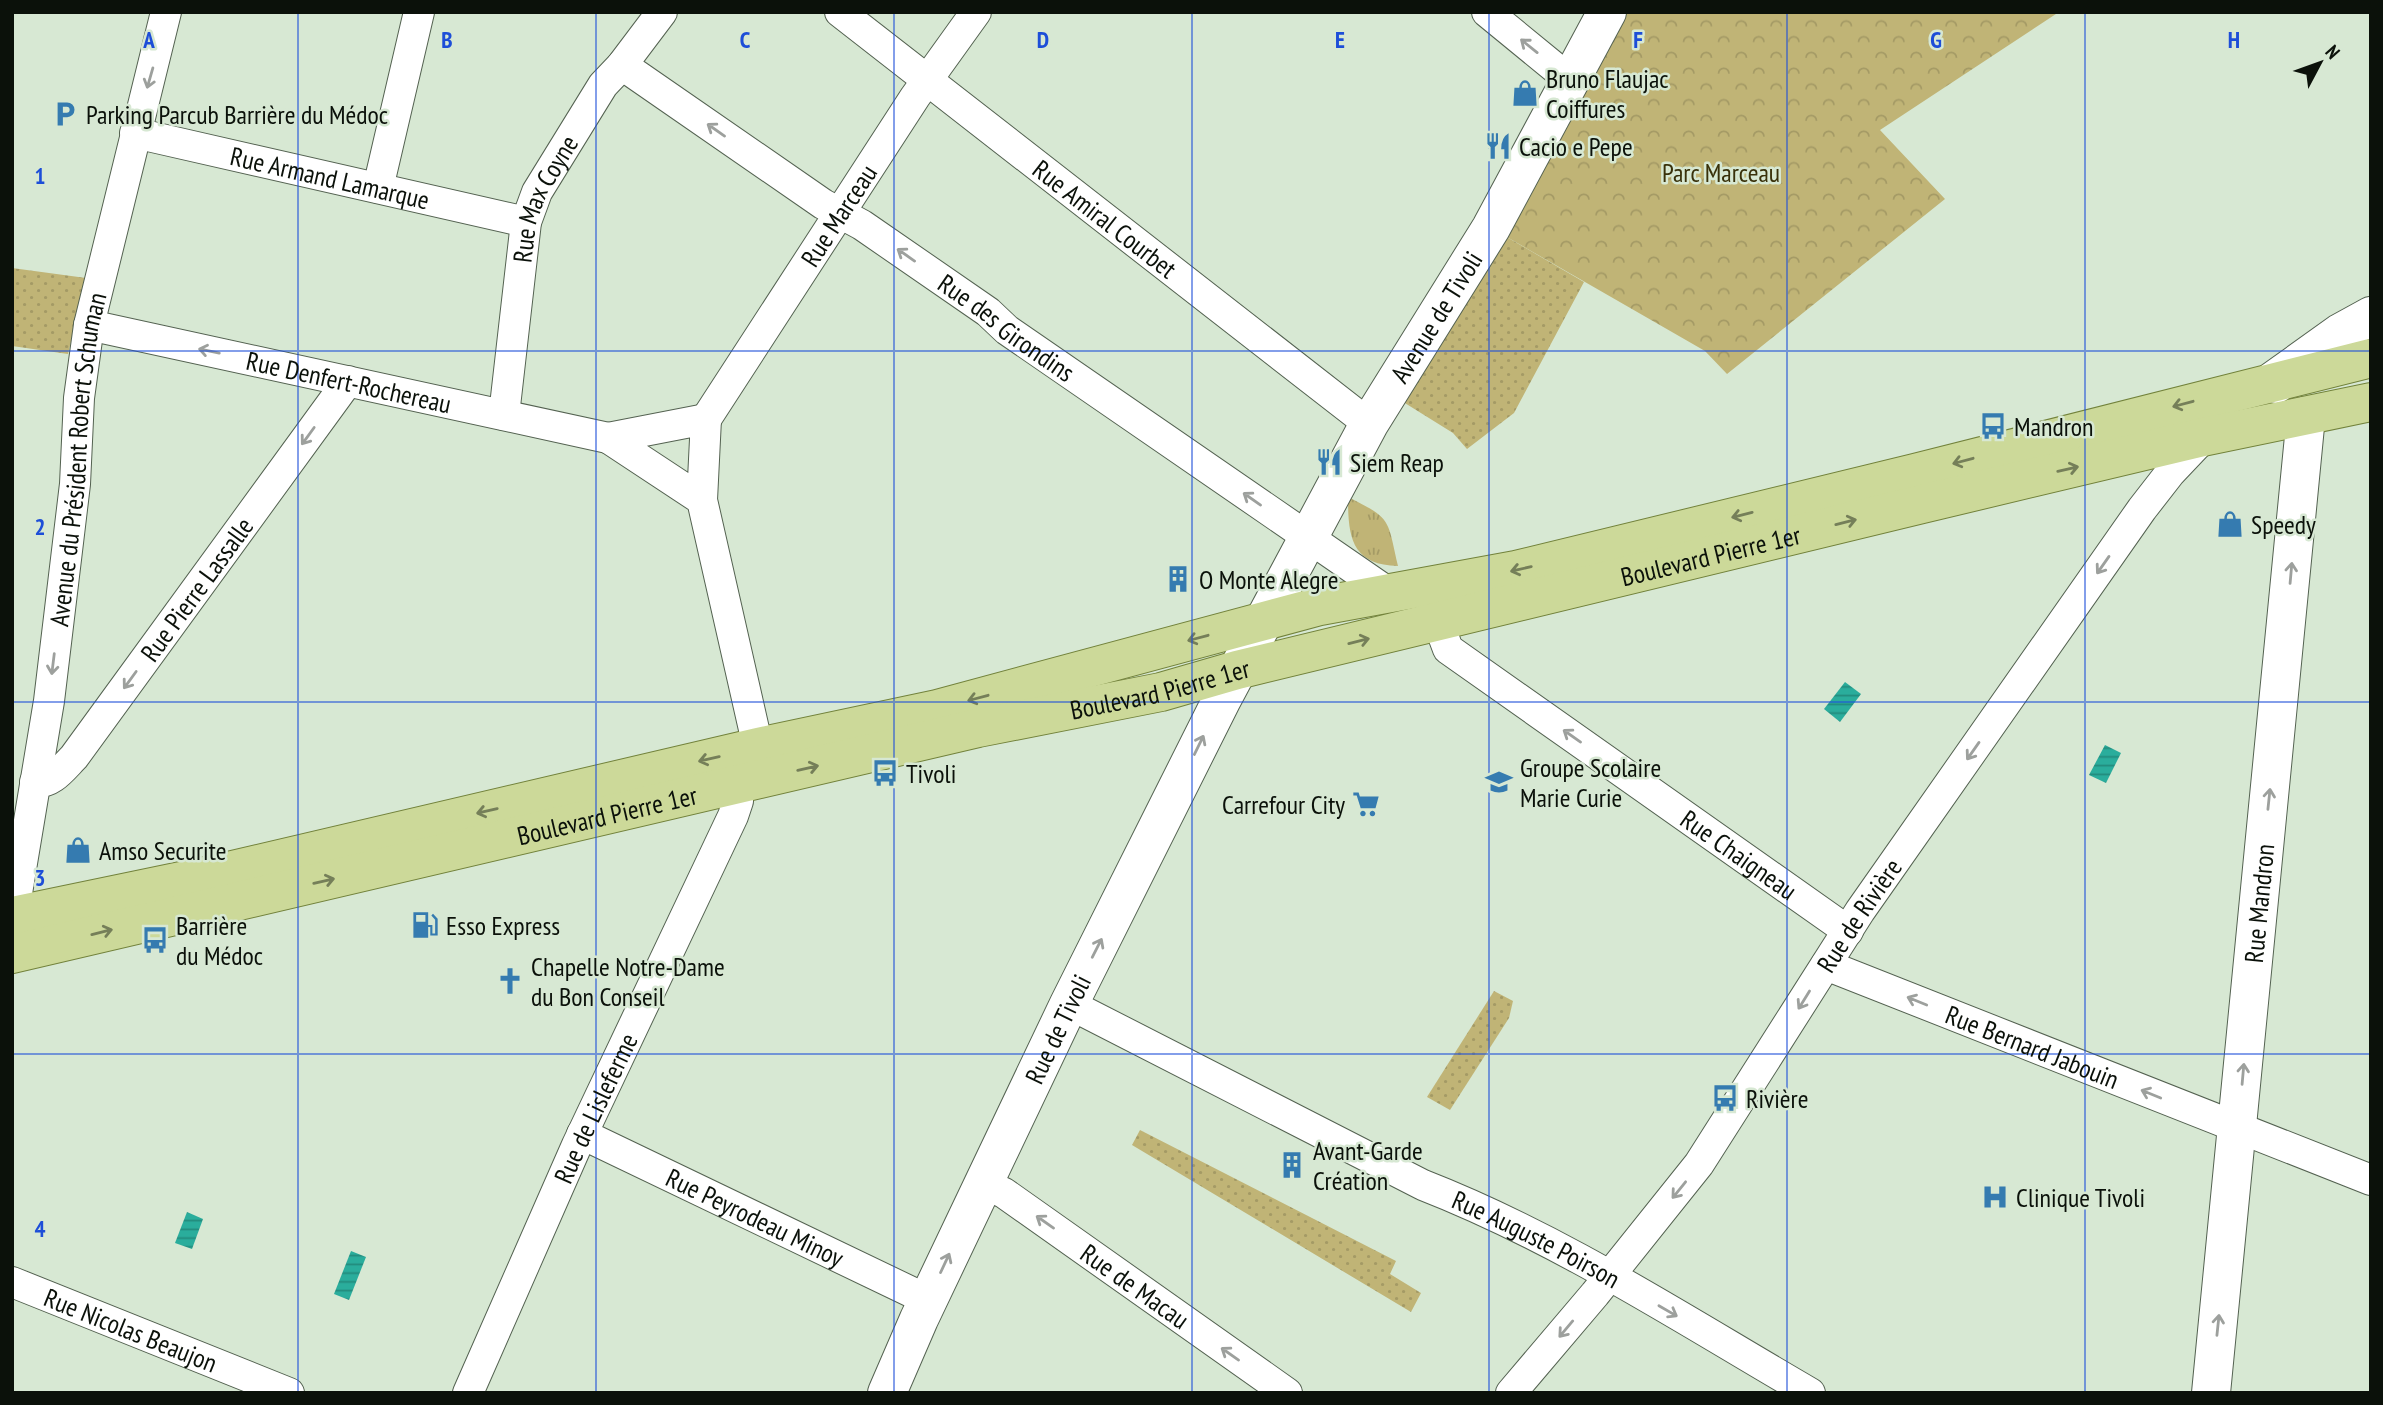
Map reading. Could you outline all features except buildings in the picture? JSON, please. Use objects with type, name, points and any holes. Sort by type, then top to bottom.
[{"type":"main road","name":"Boulevard Pierre 1er","points":[[17,915],[224,872],[758,747],[937,709],[1320,606],[1556,560],[1902,477],[2357,361]]},
{"type":"main road","name":"Boulevard Pierre 1er","points":[[12,954],[978,728],[1161,692],[1237,670],[2104,461],[2371,402]]},
{"type":"street","name":"Avenue du Président Robert Schuman","points":[[17,915],[17,893],[49,701],[75,484],[79,398],[89,325],[166,12]]},
{"type":"street","points":[[378,188],[419,12]]},
{"type":"street","name":"Rue Max Coyne","points":[[504,415],[526,222],[537,192],[603,85],[622,65],[662,12]]},
{"type":"street","name":"Rue Amiral Courbet","points":[[840,12],[1369,424]]},
{"type":"street","name":"Rue Marceau","points":[[706,419],[927,80],[976,12]]},
{"type":"street","points":[[1487,12],[1570,80]]},
{"type":"street","name":"Avenue de Tivoli","points":[[1264,620],[1369,424],[1491,228],[1607,12]]},
{"type":"street","name":"Rue des Girondins","points":[[622,65],[839,213],[862,225],[988,312],[1007,330],[1389,593]]},
{"type":"street","name":"Rue Armand Lamarque","points":[[135,133],[526,222]]},
{"type":"street","points":[[2371,316],[2340,333],[2273,381],[2306,416],[2357,361],[2371,333]]},
{"type":"street","name":"Rue Denfert-Rochereau","points":[[89,325],[608,438]]},
{"type":"street","name":"Rue Pierre Lassalle","points":[[35,782],[42,783],[56,775],[74,757],[348,381]]},
{"type":"street","name":"Rue de Rivière","points":[[1511,1393],[1699,1164],[1848,931],[2142,509],[2170,473],[2203,438],[2273,381]]},
{"type":"street","name":"Rue Mandron","points":[[2211,1393],[2306,416]]},
{"type":"street","points":[[608,438],[706,419],[702,500],[758,747]]},
{"type":"street","points":[[608,438],[702,500]]},
{"type":"street","points":[[2104,461],[2133,470],[2141,478],[2144,487],[2142,509]]},
{"type":"street","points":[[1264,620],[1293,657]]},
{"type":"street","name":"Rue de Tivoli","points":[[887,1393],[928,1300],[1069,1004],[1264,620]]},
{"type":"street","name":"Rue Chaigneau","points":[[1438,622],[1448,649],[1848,931]]},
{"type":"street","name":"Rue de Lisleferme","points":[[468,1393],[583,1134],[733,816],[737,801],[734,786]]},
{"type":"street","points":[[17,915],[61,942]]},
{"type":"street","name":"Rue Bernard Jabouin","points":[[1826,965],[2371,1180]]},
{"type":"street","name":"Rue Auguste Poirson","points":[[1069,1004],[1423,1185],[1473,1205],[1609,1276],[1810,1393]]},
{"type":"street","name":"Rue Peyrodeau Minoy","points":[[583,1134],[928,1300]]},
{"type":"street","name":"Rue de Macau","points":[[983,1183],[1004,1193],[1287,1393]]},
{"type":"street","name":"Rue Nicolas Beaujon","points":[[12,1282],[289,1393]]},
{"type":"green space","name":"Parc Marceau","points":[[1623,12],[2059,12],[1880,130],[1945,199],[1727,374],[1705,351],[1505,236]]},
{"type":"green space","points":[[1505,236],[1584,282],[1514,413],[1467,449],[1453,433],[1400,400]]},
{"type":"green space","points":[[12,268],[86,278],[68,354],[12,346]]},
{"type":"green space","points":[[1348,497],[1373,510],[1385,522],[1392,538],[1398,566],[1370,560],[1355,546],[1349,524]]},
{"type":"green space","points":[[1494,991],[1513,1001],[1509,1018],[1450,1110],[1427,1097]]},
{"type":"green space","points":[[1140,1130],[1396,1261],[1390,1274],[1421,1293],[1411,1312],[1132,1145]]},
{"type":"water","points":[[1845,682],[1861,694],[1840,722],[1824,709]]},
{"type":"water","points":[[2105,745],[2121,753],[2106,783],[2089,775]]},
{"type":"water","points":[[187,1212],[203,1219],[192,1249],[175,1243]]},
{"type":"water","points":[[351,1251],[366,1257],[349,1300],[334,1294]]},
{"type":"place","name":"Bruno Flaujac Coiffures","points":[[1525,93]]},
{"type":"place","name":"Parking Parcub Barrière du Médoc","points":[[65,114]]},
{"type":"place","name":"Cacio e Pepe","points":[[1498,146]]},
{"type":"place","name":"Mandron","points":[[1993,426]]},
{"type":"place","name":"Siem Reap","points":[[1329,462]]},
{"type":"place","name":"Speedy","points":[[2230,524]]},
{"type":"place","name":"O Monte Alegre","points":[[1178,579]]},
{"type":"place","name":"Tivoli","points":[[885,773]]},
{"type":"place","name":"Groupe Scolaire Marie Curie","points":[[1499,782]]},
{"type":"place","name":"Carrefour City","points":[[1366,804]]},
{"type":"place","name":"Amso Securite","points":[[78,850]]},
{"type":"place","name":"Esso Express","points":[[425,925]]},
{"type":"place","name":"Barrière du Médoc","points":[[155,940]]},
{"type":"place","name":"Chapelle Notre-Dame du Bon Conseil","points":[[510,981]]},
{"type":"place","name":"Rivière","points":[[1725,1098]]},
{"type":"place","name":"Avant-Garde Création","points":[[1292,1165]]},
{"type":"place","name":"Clinique Tivoli","points":[[1995,1197]]}]
